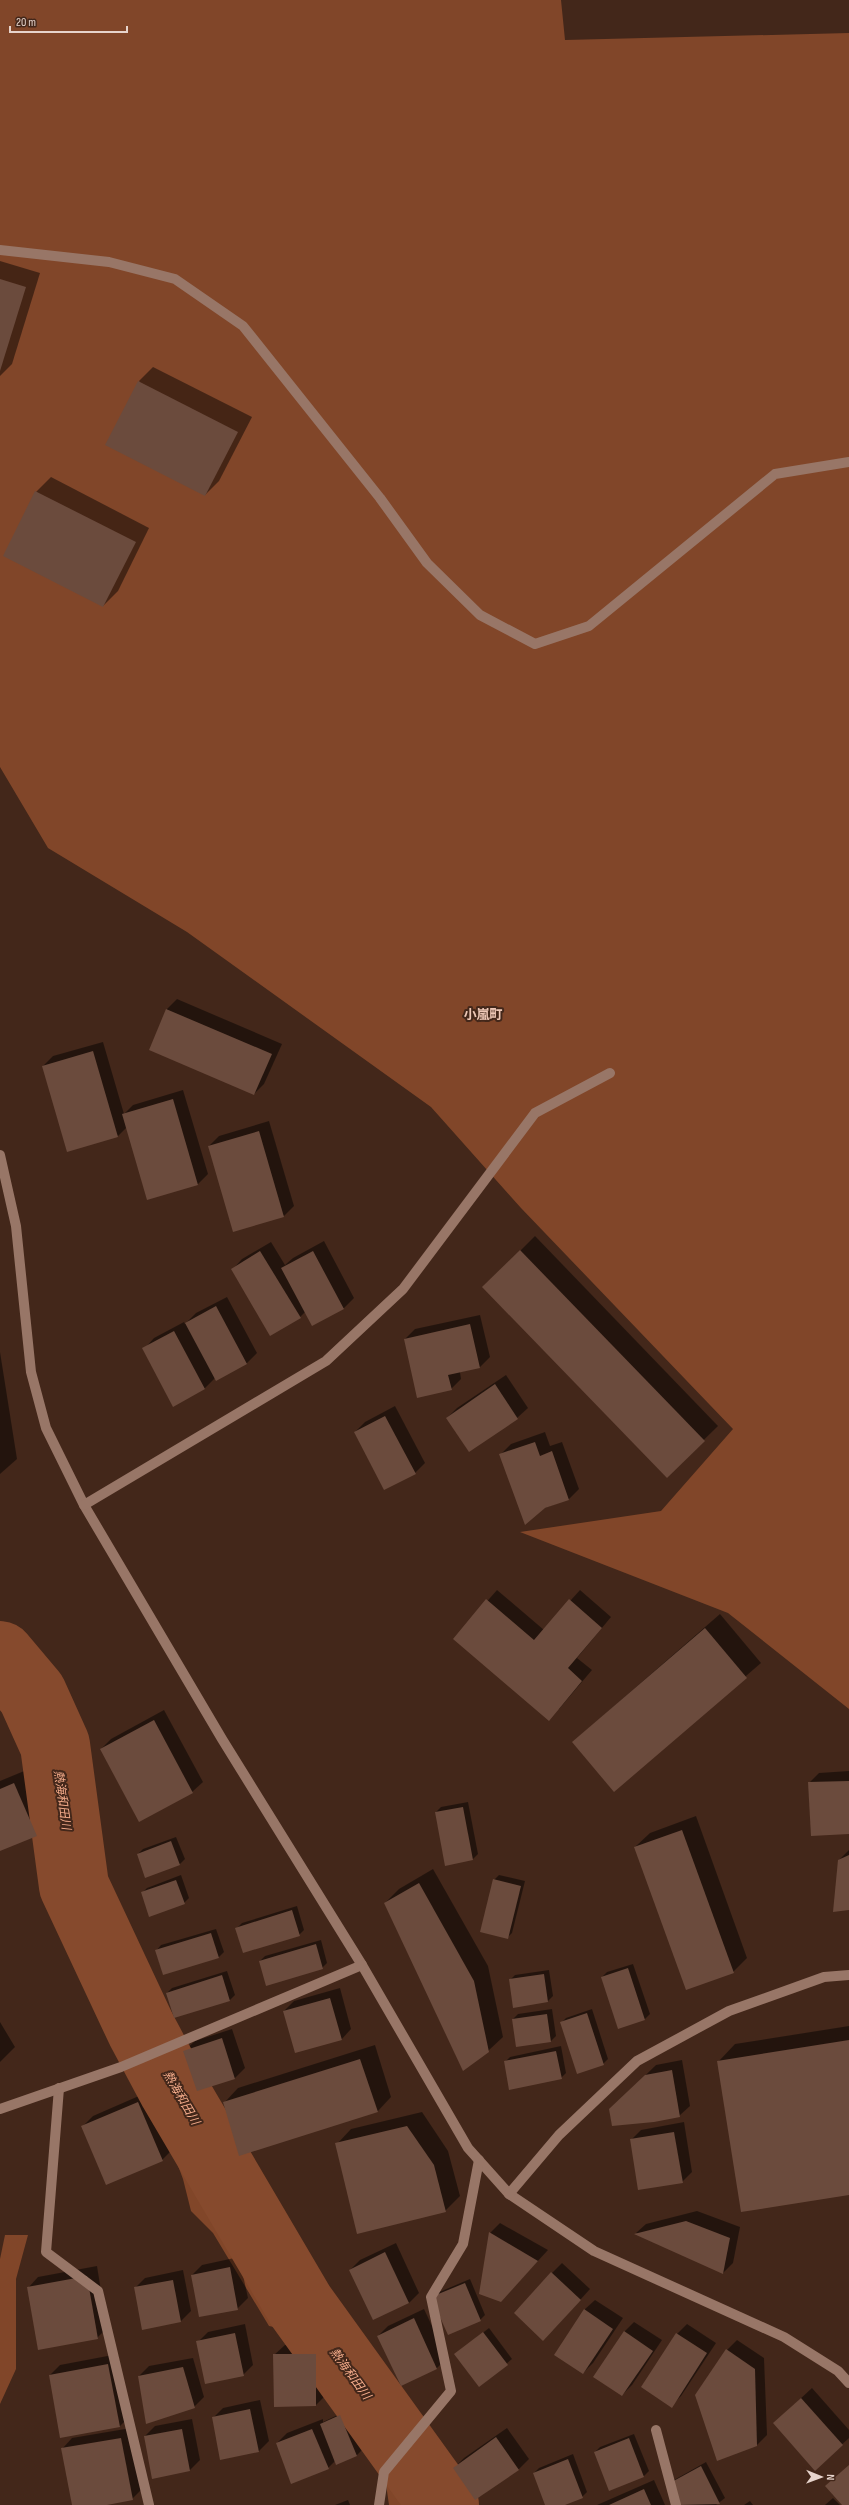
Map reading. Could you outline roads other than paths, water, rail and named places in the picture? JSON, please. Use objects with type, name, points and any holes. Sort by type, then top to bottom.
[{"type":"street","points":[[0,250],[109,262],[175,279],[243,326],[380,498],[427,563],[480,615],[535,644],[589,626],[775,474],[849,462]]},
{"type":"street","points":[[84,1505],[326,1361],[403,1290],[535,1113],[610,1073]]},
{"type":"street","points":[[0,1155],[16,1226],[31,1372],[46,1428],[84,1505],[222,1739],[362,1965],[468,2148],[509,2194],[594,2251],[784,2337],[838,2371],[849,2383]]},
{"type":"street","points":[[0,2109],[128,2064],[362,1965]]},
{"type":"street","points":[[509,2194],[559,2135],[637,2061],[729,2011],[824,1977],[849,1975]]},
{"type":"street","points":[[59,2088],[46,2252],[98,2291],[149,2505]]},
{"type":"street","points":[[379,2505],[384,2472],[451,2391],[431,2297],[463,2244],[479,2160]]},
{"type":"street","points":[[656,2430],[676,2505]]},
{"type":"waterway","name":"熱海和田川","points":[[0,1656],[32,1694],[55,1745],[74,1886],[141,2029],[173,2089],[300,2305],[444,2505]]},
{"type":"district","name":"小嵐町","points":[[483,1015]]}]
